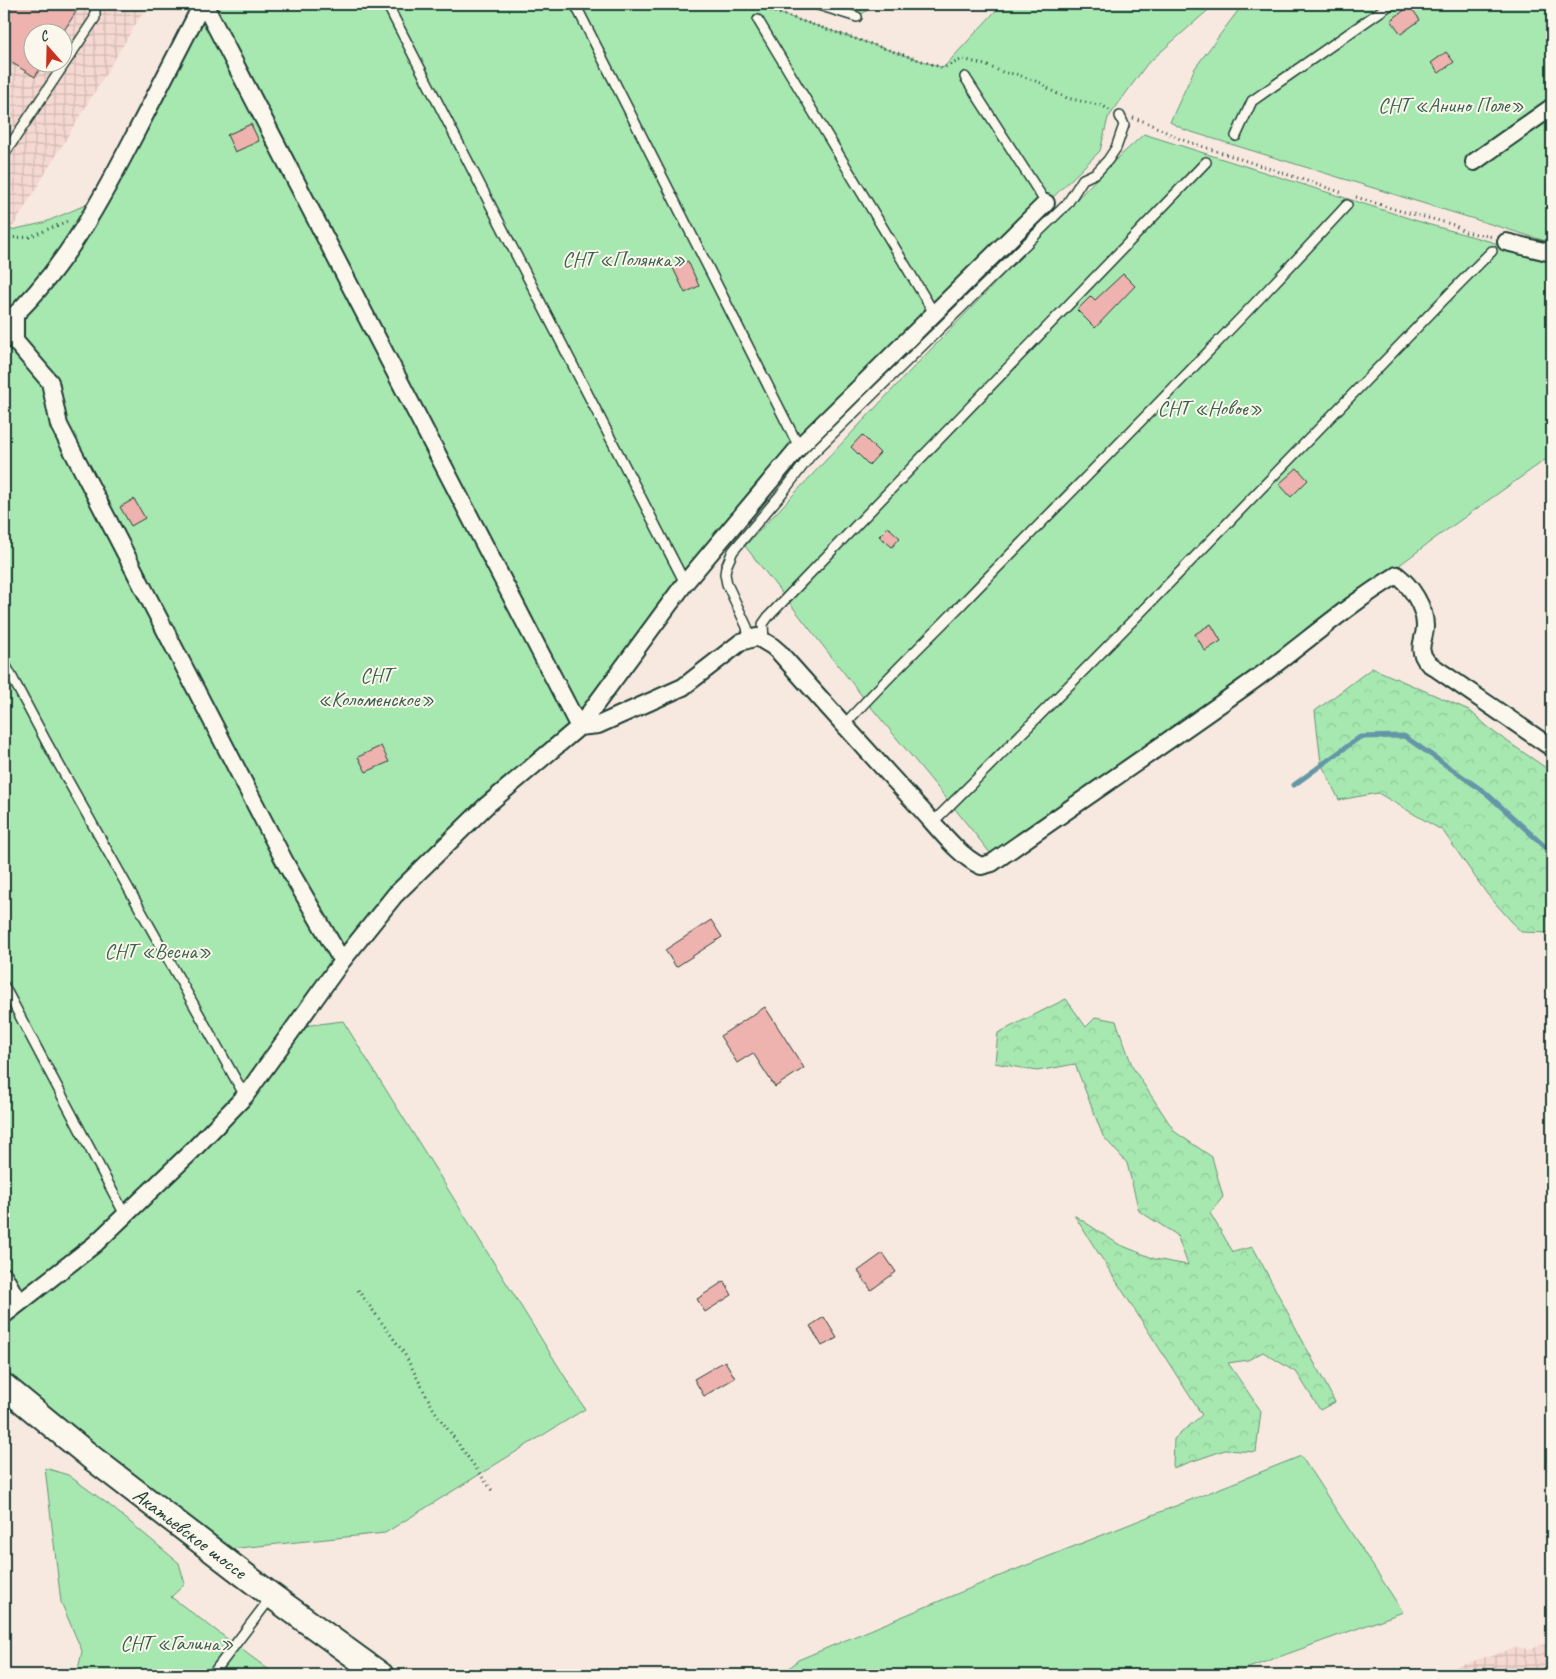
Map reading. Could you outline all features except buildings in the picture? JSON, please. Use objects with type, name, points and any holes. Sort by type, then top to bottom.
[{"type":"main road","name":"Акатьевское шоссе","points":[[4,1386],[92,1458],[370,1672]]},
{"type":"street","points":[[203,4],[96,208],[59,264],[10,320],[15,342],[50,382],[59,425],[286,864],[342,961]]},
{"type":"street","points":[[203,4],[579,727]]},
{"type":"street","points":[[1474,162],[1552,107]]},
{"type":"street","points":[[4,1315],[95,1244],[191,1152],[245,1096],[342,961],[395,895],[487,805],[579,727],[685,583],[799,447],[1046,203]]},
{"type":"street","points":[[1506,242],[1552,253]]},
{"type":"street","points":[[579,727],[598,725],[683,687],[741,642],[757,640],[779,652],[932,822],[970,861],[981,866],[992,863],[1259,676],[1367,594],[1398,575],[1408,583],[1418,600],[1425,624],[1421,652],[1428,662],[1552,748]]},
{"type":"street","points":[[4,1276],[19,1303]]},
{"type":"lane","points":[[5,153],[96,18],[95,4]]},
{"type":"lane","points":[[387,4],[685,583]]},
{"type":"lane","points":[[575,4],[799,447]]},
{"type":"lane","points":[[815,4],[857,17]]},
{"type":"lane","points":[[1236,136],[1252,101],[1391,4]]},
{"type":"lane","points":[[758,20],[934,313]]},
{"type":"lane","points":[[965,77],[1046,203]]},
{"type":"lane","points":[[757,640],[747,627],[727,584],[726,567],[733,551],[811,455],[1066,204],[1083,180],[1096,173],[1108,160],[1121,137],[1124,124],[1120,116]]},
{"type":"lane","points":[[757,640],[768,617],[1206,162]]},
{"type":"lane","points":[[844,725],[1205,356],[1348,205]]},
{"type":"lane","points":[[932,822],[1003,752],[1348,399],[1442,300],[1492,251]]},
{"type":"lane","points":[[4,662],[48,745],[245,1096]]},
{"type":"lane","points":[[4,986],[125,1215]]},
{"type":"lane","points":[[212,1675],[272,1596]]},
{"type":"path","points":[[751,4],[943,68],[963,59],[1005,73],[1016,74],[1041,83],[1052,92],[1067,98],[1103,106],[1120,116],[1146,122],[1180,139],[1343,193]]},
{"type":"path","points":[[1352,196],[1454,225],[1465,232],[1490,236],[1506,242]]},
{"type":"path","points":[[4,238],[30,237],[96,208]]},
{"type":"path","points":[[358,1290],[404,1353],[434,1410],[493,1492]]},
{"type":"shaded area","points":[[4,4],[148,4],[11,230],[4,228]]},
{"type":"shaded area","points":[[1552,1642],[1552,1675],[1429,1675],[1517,1647],[1529,1649]]},
{"type":"green space","points":[[202,4],[751,4],[943,68],[1002,4],[1215,4],[1147,64],[1108,118],[1100,151],[799,447],[579,727],[395,895],[295,1027],[343,1021],[585,1409],[385,1533],[229,1549],[4,1374],[4,228],[11,230],[43,223],[102,198]]},
{"type":"green space","points":[[815,4],[877,4],[857,17]]},
{"type":"green space","name":"СНТ «Анино Поле»","points":[[1243,4],[1552,4],[1552,243],[1185,130],[1170,122],[1195,68]]},
{"type":"green space","name":"СНТ «Новое»","points":[[1144,134],[1427,224],[1492,242],[1552,263],[1552,455],[1434,539],[1224,697],[991,854],[866,701],[745,546],[910,371],[1108,167]]},
{"type":"green space","points":[[1372,668],[1469,710],[1495,733],[1552,772],[1552,933],[1521,932],[1487,894],[1443,831],[1378,793],[1339,800],[1321,763],[1315,711]]},
{"type":"green space","points":[[1066,999],[1086,1027],[1096,1017],[1116,1021],[1133,1068],[1175,1132],[1212,1157],[1223,1197],[1210,1213],[1233,1252],[1253,1247],[1335,1402],[1320,1410],[1297,1373],[1263,1352],[1248,1360],[1228,1363],[1261,1411],[1256,1452],[1225,1450],[1173,1468],[1174,1439],[1202,1415],[1074,1215],[1118,1244],[1155,1259],[1188,1265],[1177,1235],[1139,1211],[1127,1163],[1103,1136],[1075,1064],[1037,1071],[995,1063],[998,1033]]},
{"type":"green space","points":[[1301,1456],[1403,1612],[1229,1675],[782,1675],[798,1660],[1002,1575]]},
{"type":"green space","name":"СНТ «Галина»","points":[[45,1468],[68,1475],[108,1504],[179,1563],[185,1584],[171,1597],[276,1675],[77,1675],[82,1651],[61,1602]]},
{"type":"waterway","points":[[1294,785],[1360,737],[1404,736],[1486,793],[1552,853]]},
{"type":"park label","name":"СНТ «Полянка»","points":[[624,259]]},
{"type":"park label","name":"СНТ «Коломенское»","points":[[376,687]]},
{"type":"park label","name":"СНТ «Весна»","points":[[158,951]]}]
